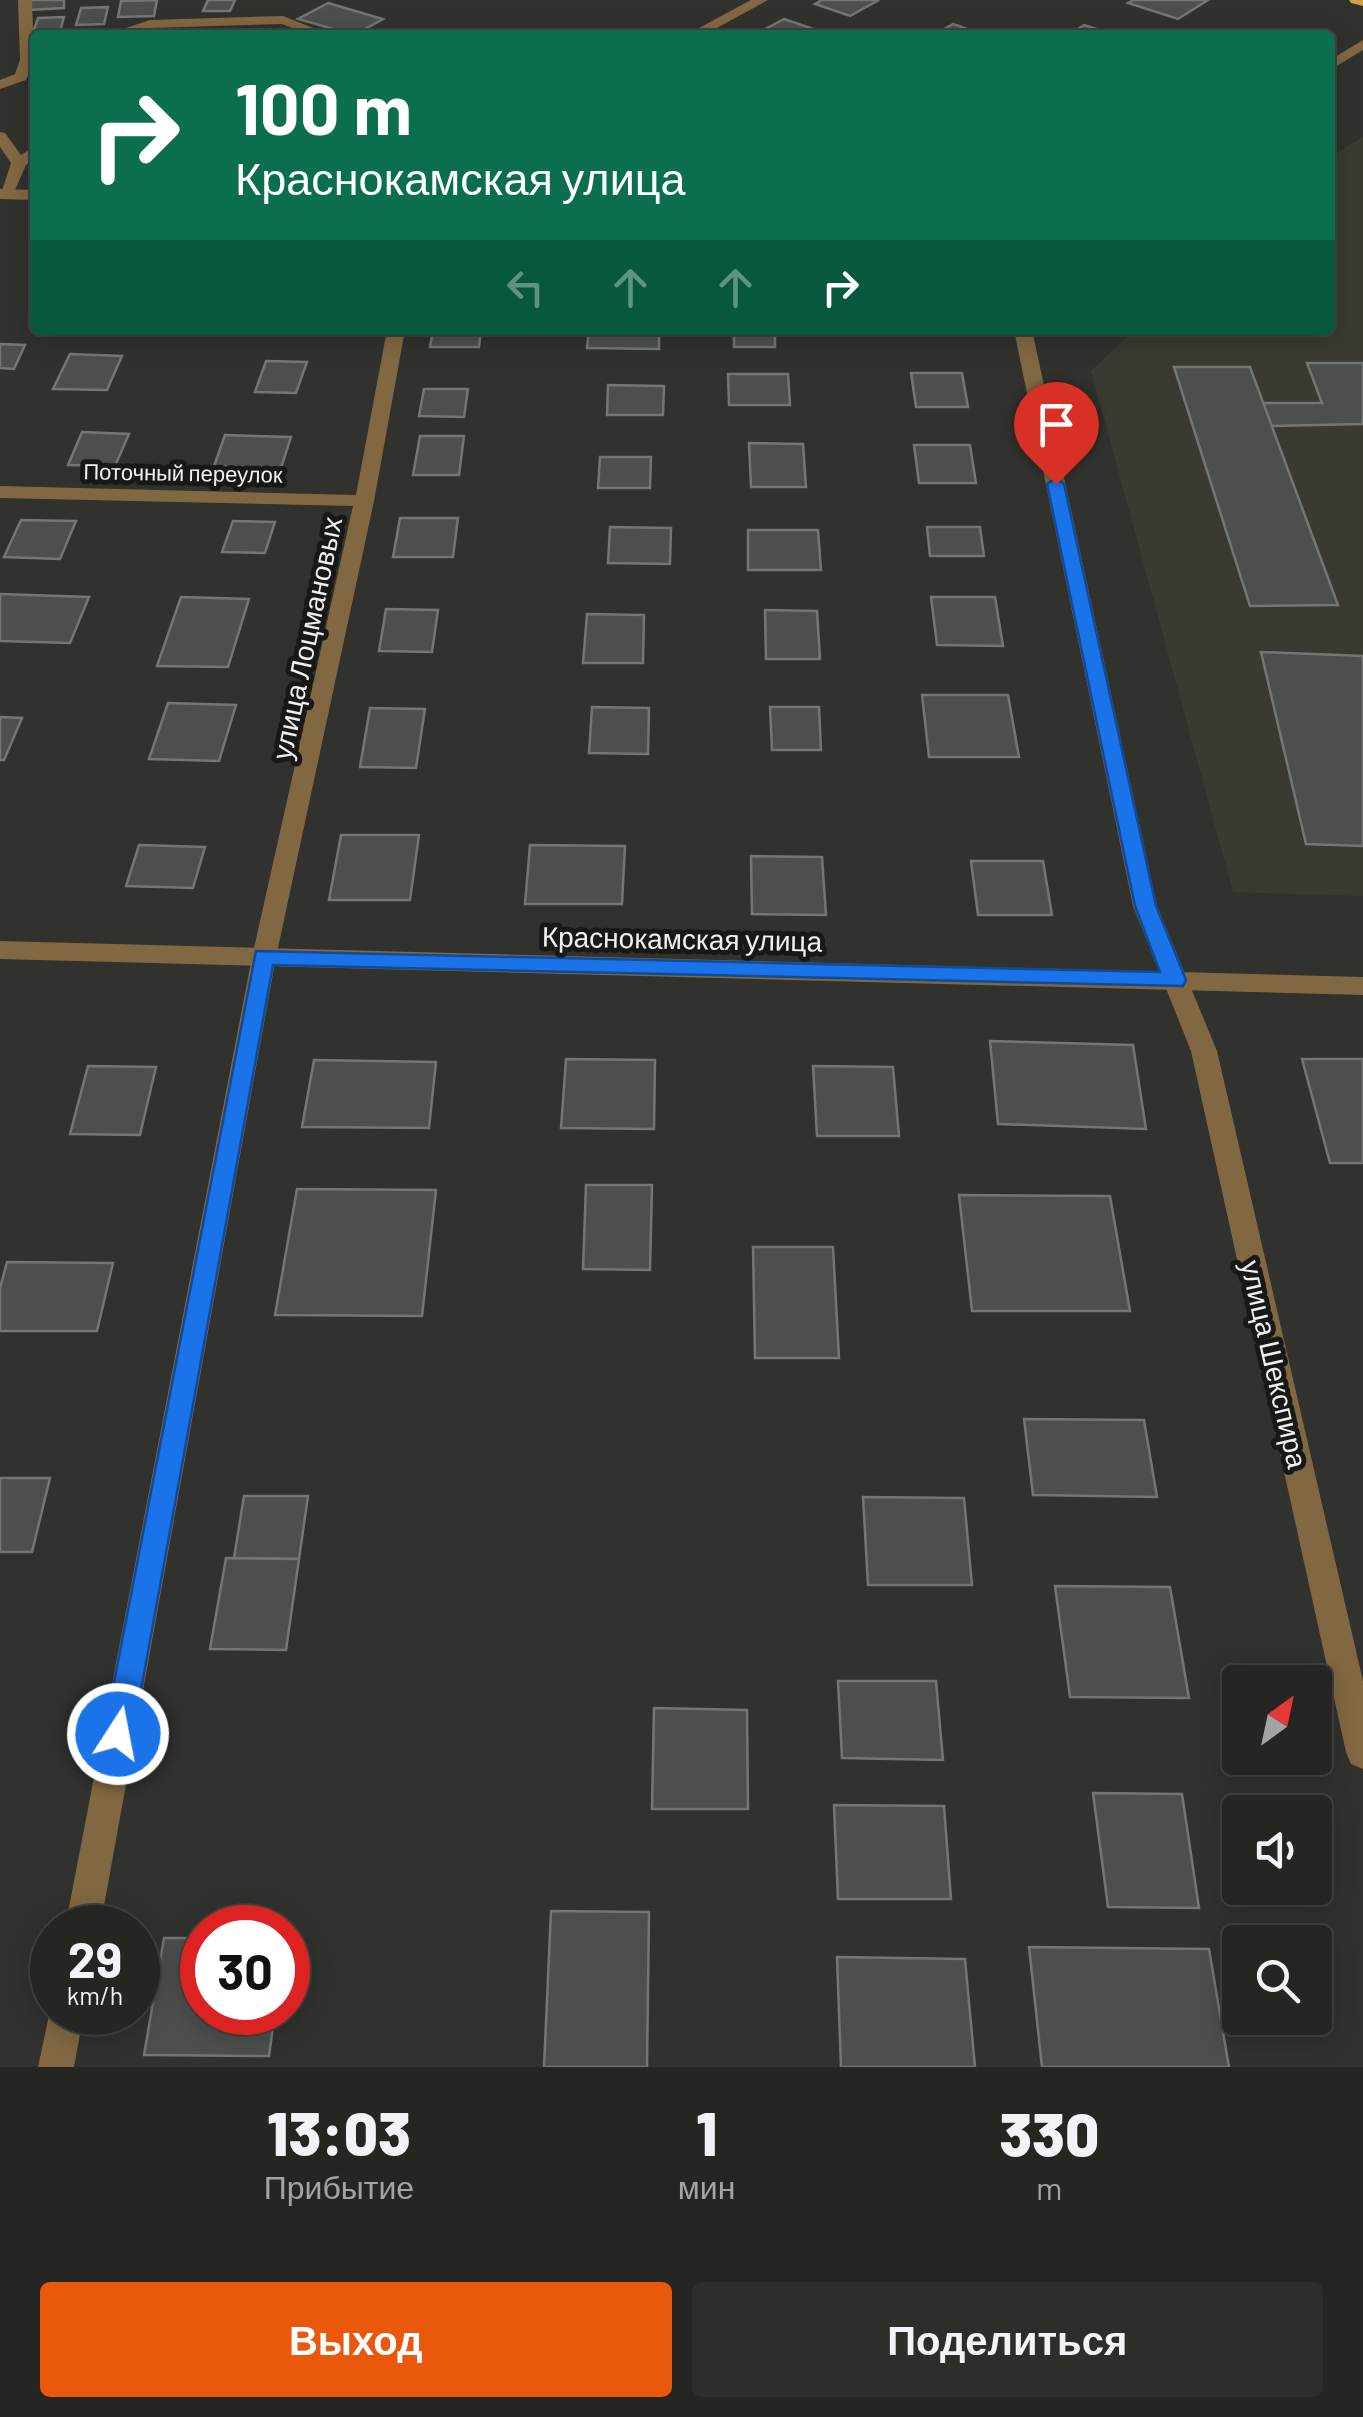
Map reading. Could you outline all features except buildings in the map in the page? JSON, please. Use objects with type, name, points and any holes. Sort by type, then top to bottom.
[{"type":"main road","points":[[1356,0],[1363,2]]},
{"type":"street","points":[[25,0],[30,49]]},
{"type":"street","points":[[704,30],[761,0]]},
{"type":"street","points":[[129,30],[150,24],[283,20],[310,30]]},
{"type":"street","points":[[1335,63],[1363,44]]},
{"type":"street","points":[[0,85],[21,77],[30,61]]},
{"type":"street","points":[[0,136],[19,163]]},
{"type":"street","points":[[30,155],[19,163],[3,194],[30,195]]},
{"type":"street","name":"улица Лоцмановых","points":[[86,1905],[264,957],[364,502],[395,335]]},
{"type":"street","name":"улица Шекспира","points":[[1024,335],[1145,906],[1204,1051],[1363,1752]]},
{"type":"street","name":"Поточный переулок","points":[[0,492],[364,502]]},
{"type":"street","name":"Краснокамская улица","points":[[0,950],[1363,986]]},
{"type":"street","points":[[56,2067],[62,2035]]},
{"type":"shaded area","points":[[1363,137],[1363,896],[1233,892],[1091,371],[1129,335],[1335,335],[1335,154]]},
{"type":"route","points":[[118,1734],[264,957],[1175,980],[1145,906],[1056,484]]}]
